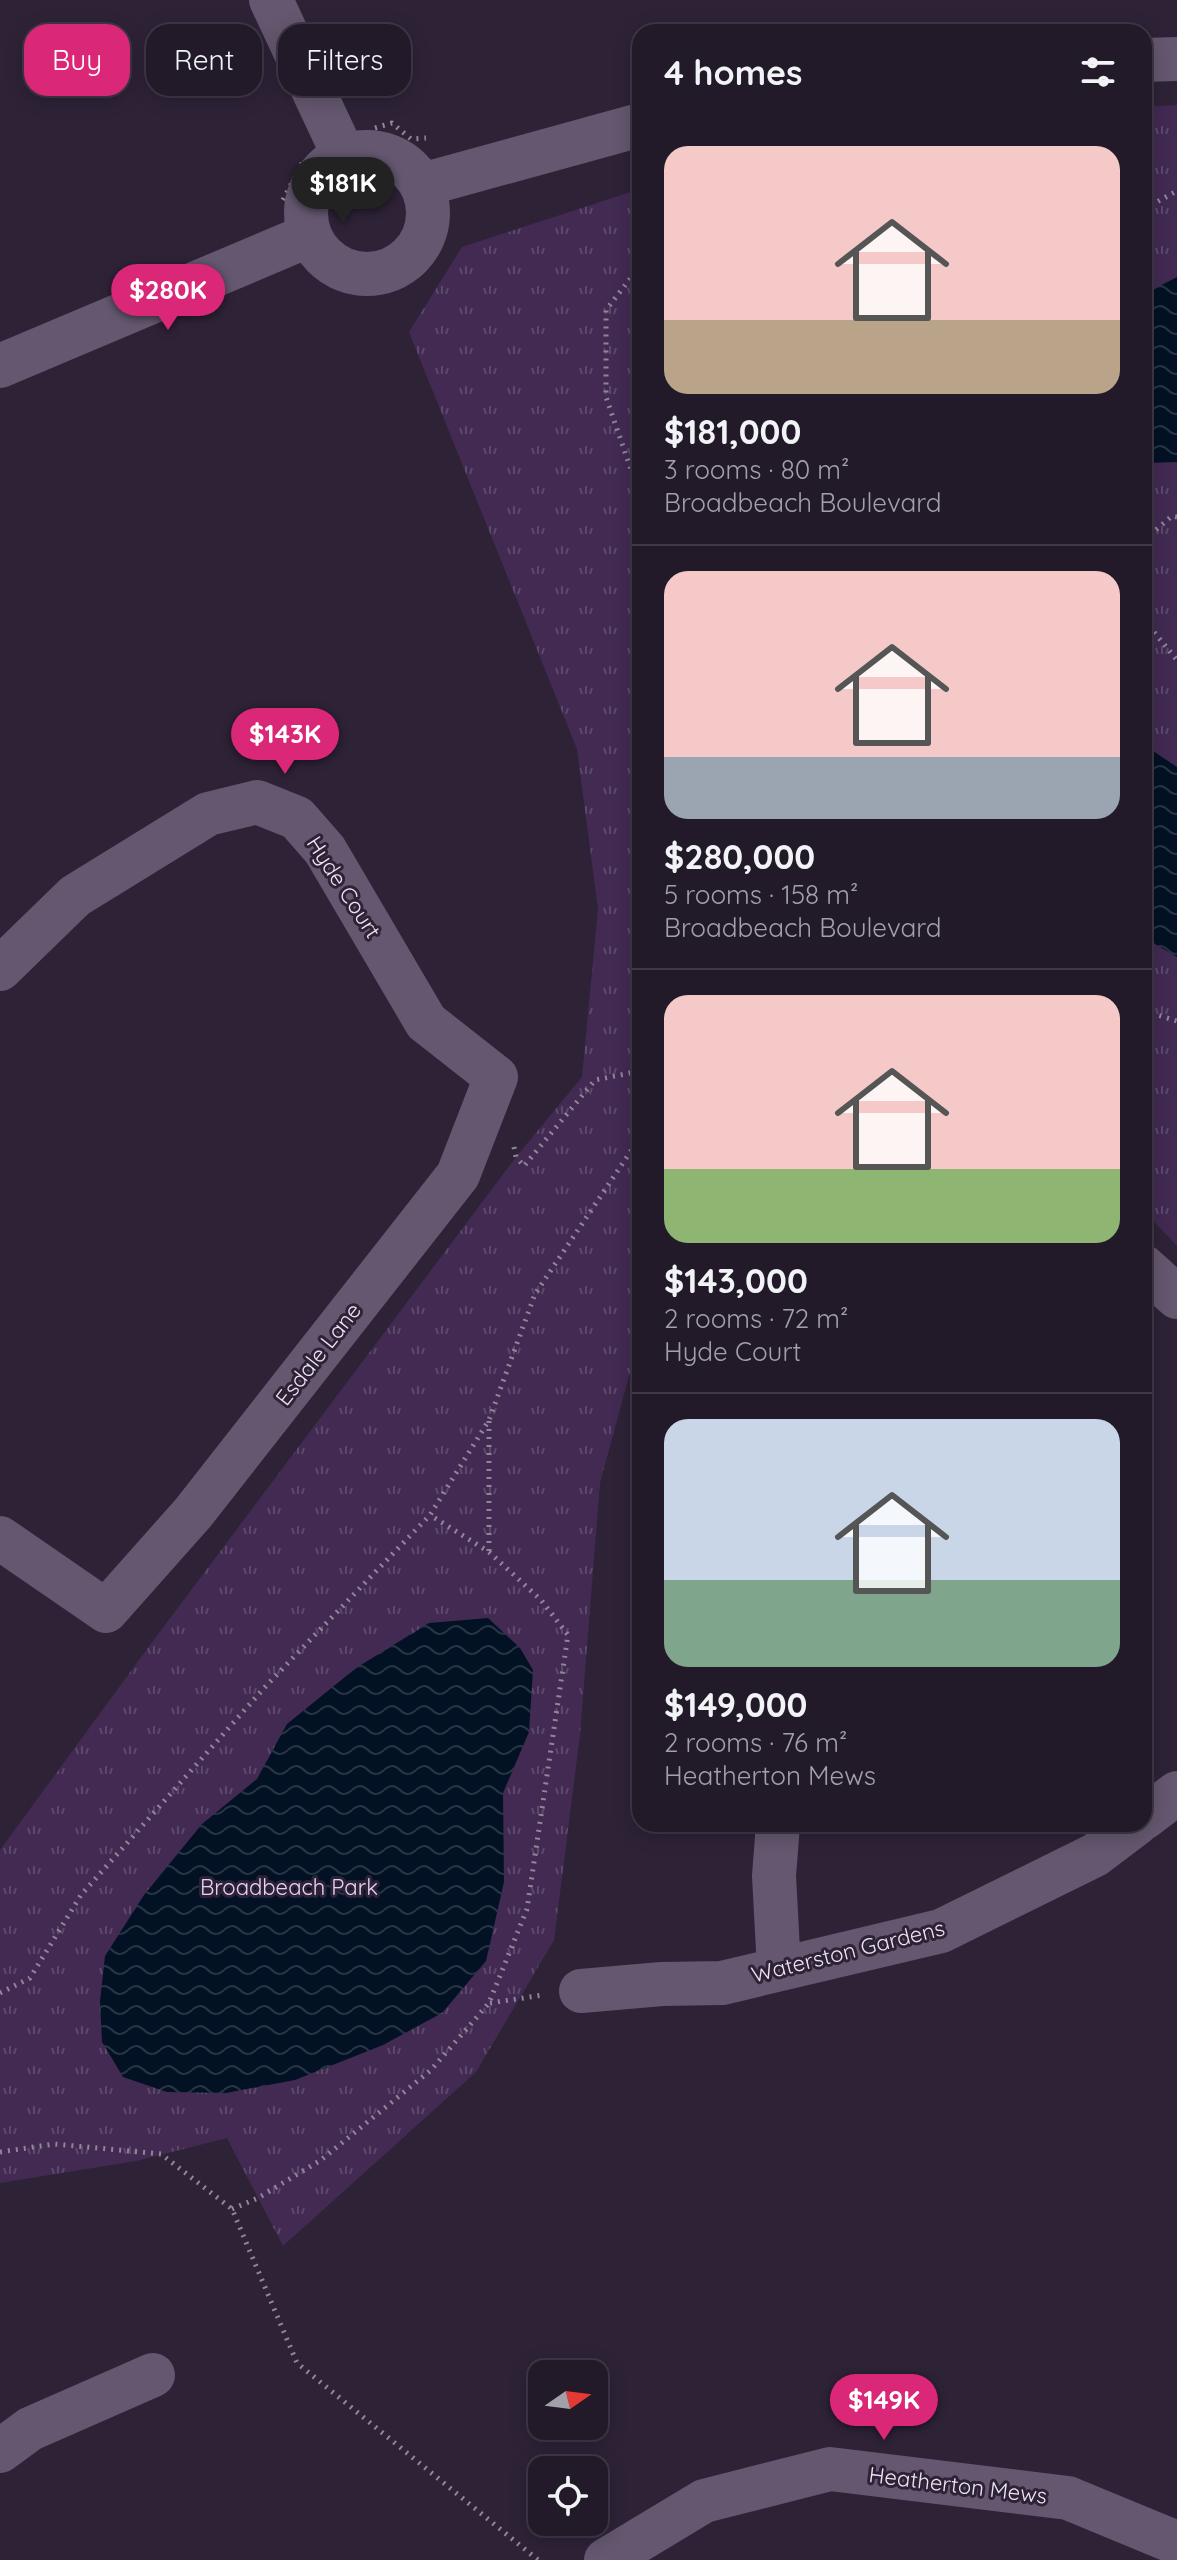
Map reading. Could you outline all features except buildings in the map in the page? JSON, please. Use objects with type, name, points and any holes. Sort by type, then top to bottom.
[{"type":"street","points":[[271,0],[344,156]]},
{"type":"street","points":[[1152,60],[1177,59]]},
{"type":"street","points":[[422,185],[632,127]]},
{"type":"street","points":[[366,151],[387,154],[405,165],[422,185],[429,205],[428,227],[420,246],[398,267],[378,274],[347,271],[320,253],[310,235],[306,214],[309,193],[320,174],[344,156],[366,151]]},
{"type":"street","points":[[0,366],[310,235]]},
{"type":"street","name":"Hyde Court","points":[[0,969],[75,896],[208,814],[257,802],[297,818],[325,850],[426,1022],[496,1077]]},
{"type":"street","name":"Esdale Lane","points":[[0,1538],[106,1611],[193,1513],[458,1175],[496,1077]]},
{"type":"street","points":[[1152,1274],[1177,1297]]},
{"type":"street","points":[[1152,1812],[1177,1793]]},
{"type":"street","points":[[777,1832],[774,1876],[779,1969]]},
{"type":"street","name":"Waterston Gardens","points":[[581,1991],[662,1984],[722,1983],[941,1931],[1095,1855],[1125,1832]]},
{"type":"street","points":[[0,2451],[30,2429],[153,2375]]},
{"type":"street","name":"Heatherton Mews","points":[[606,2560],[704,2501],[830,2469],[1068,2498],[1127,2542],[1177,2543]]},
{"type":"path","points":[[1152,205],[1177,191]]},
{"type":"path","points":[[632,276],[606,310],[606,397],[632,473]]},
{"type":"path","points":[[1152,533],[1172,516],[1177,517]]},
{"type":"path","points":[[1152,630],[1177,660]]},
{"type":"path","points":[[1152,1013],[1177,1021]]},
{"type":"path","points":[[511,1138],[516,1157],[524,1166],[595,1080],[632,1073]]},
{"type":"path","points":[[0,1993],[30,1978],[81,1895],[265,1687],[430,1515],[489,1420],[535,1294],[632,1149]]},
{"type":"path","points":[[489,1420],[489,1552]]},
{"type":"path","points":[[232,2209],[258,2198],[321,2160],[431,2070],[489,2003],[527,1909],[568,1635],[541,1600],[489,1552],[430,1515]]},
{"type":"path","points":[[489,2003],[581,1991]]},
{"type":"path","points":[[0,2152],[54,2144],[161,2154],[232,2209],[297,2363],[538,2560]]},
{"type":"green space","points":[[1177,105],[1177,1246],[1152,1219],[1152,107]]},
{"type":"green space","name":"Broadbeach Park","points":[[632,192],[632,1365],[600,1483],[580,1735],[554,1940],[476,2072],[283,2246],[227,2138],[136,2161],[0,2183],[0,1850],[516,1157],[582,1077],[598,909],[577,749],[409,332],[462,247]]},
{"type":"water","points":[[1177,277],[1177,462],[1152,463],[1152,290]]},
{"type":"water","points":[[1152,750],[1177,767],[1177,957],[1152,940]]},
{"type":"water","points":[[488,1618],[520,1648],[533,1670],[529,1732],[503,1793],[504,1882],[486,1961],[442,2013],[383,2045],[295,2080],[226,2093],[167,2092],[123,2077],[102,2042],[100,2001],[105,1956],[144,1895],[202,1824],[257,1779],[287,1724],[356,1668],[429,1623]]}]
